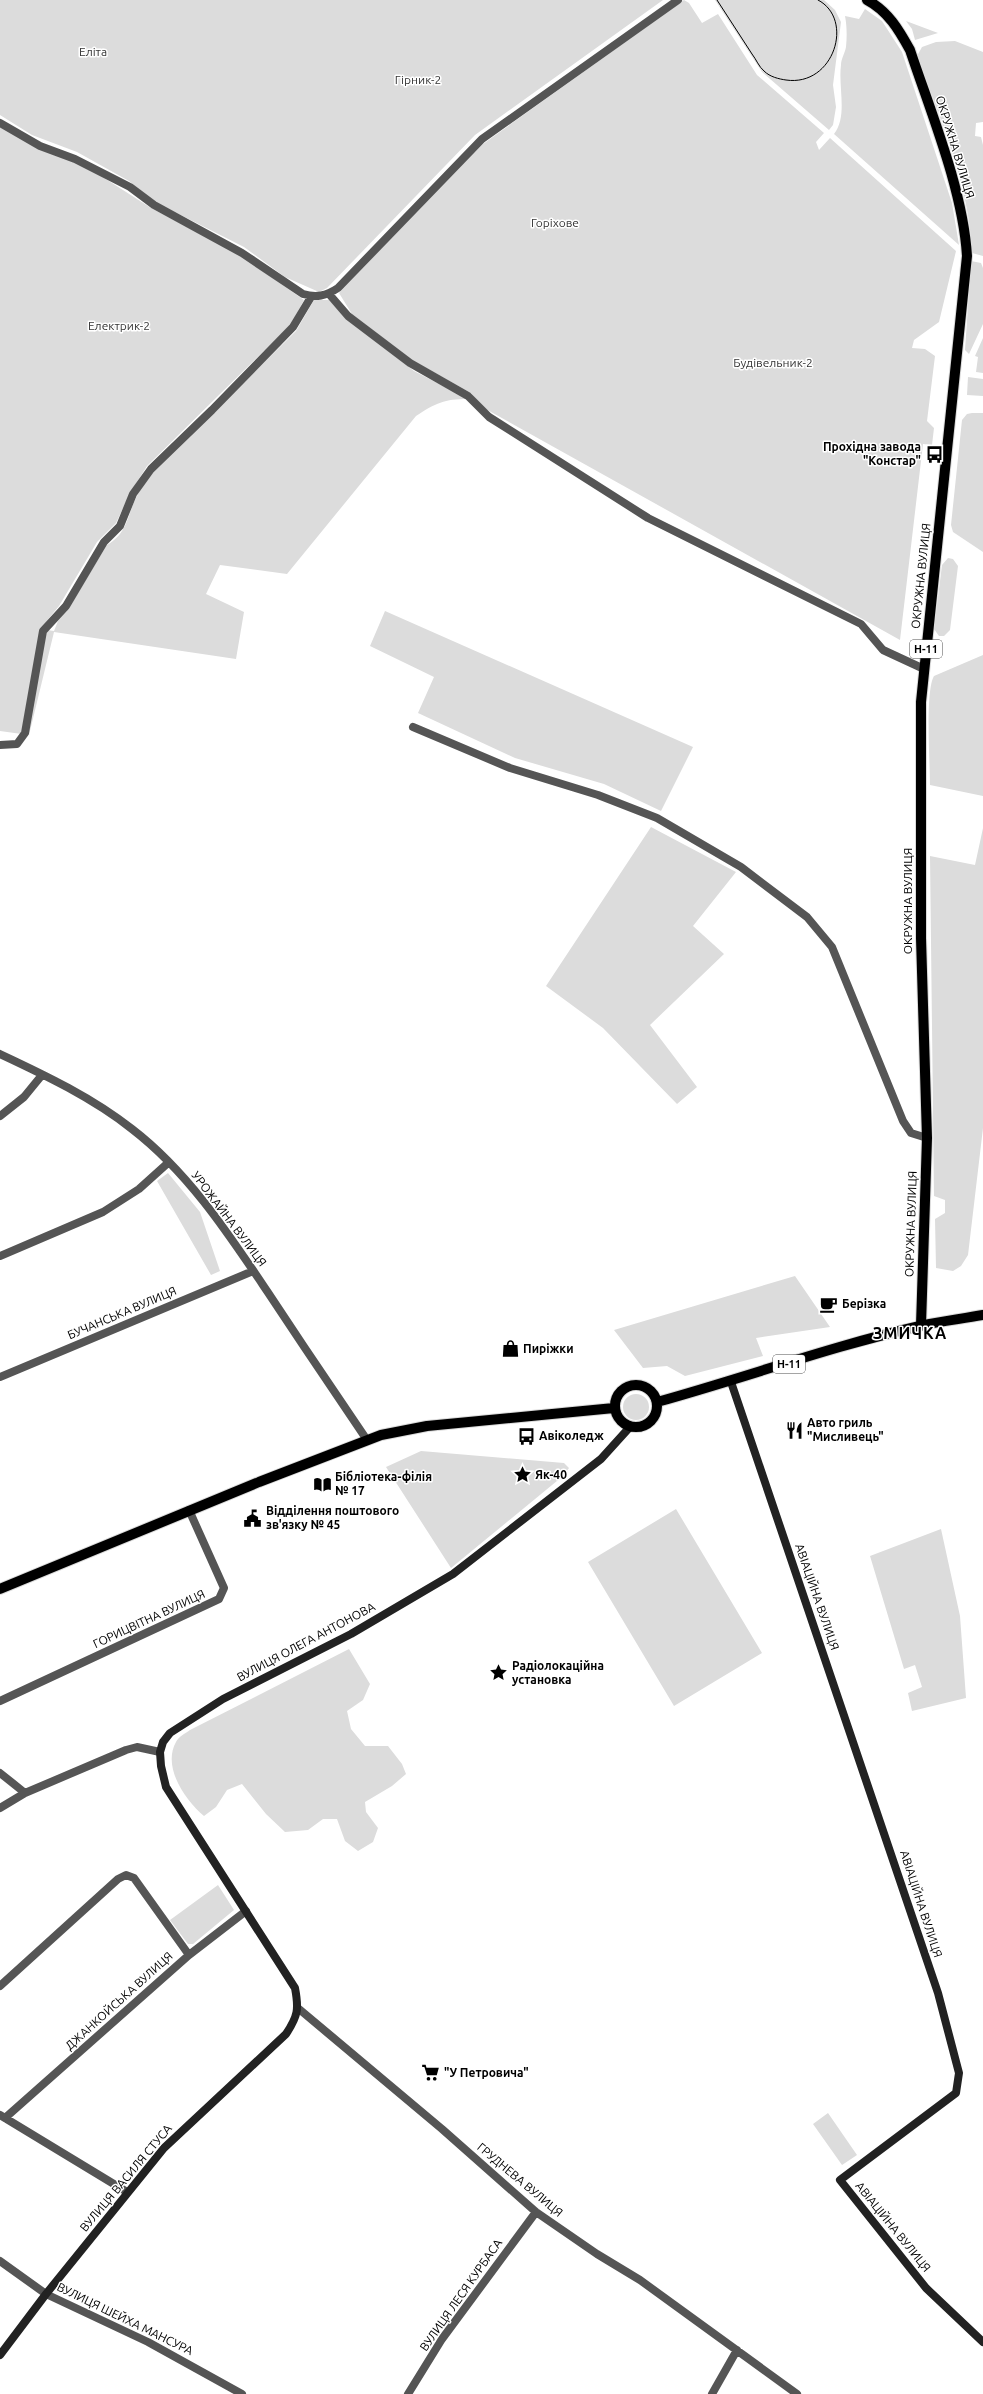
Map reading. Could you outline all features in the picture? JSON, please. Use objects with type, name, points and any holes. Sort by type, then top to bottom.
[{"type":"main road","name":"ОКРУЖНА ВУЛИЦЯ","points":[[867,0],[880,8],[889,17],[900,31],[910,50],[959,201],[966,231],[967,256],[959,350],[921,702],[921,938],[927,1138],[921,1325]]},
{"type":"main road","points":[[921,1325],[983,1315]]},
{"type":"main road","name":"Н-11","points":[[657,1402],[731,1382],[921,1325]]},
{"type":"main road","name":"АВІАЦІЙНА ВУЛИЦЯ","points":[[731,1382],[938,1993],[960,2073],[956,2093],[840,2180],[926,2288],[983,2342]]},
{"type":"main road","points":[[632,1385],[643,1386],[652,1392],[657,1402],[656,1413],[650,1423],[639,1428],[629,1428],[618,1419],[614,1408],[616,1398],[622,1389],[632,1385]]},
{"type":"main road","points":[[0,1589],[189,1510],[381,1434],[427,1426],[614,1408]]},
{"type":"main road","name":"ВУЛИЦЯ ОЛЕГА АНТОНОВА","points":[[160,1752],[163,1742],[170,1733],[186,1721],[223,1699],[351,1634],[453,1574],[601,1459],[629,1428]]},
{"type":"main road","points":[[160,1752],[161,1766],[166,1787],[295,1988],[299,2008]]},
{"type":"main road","name":"ВУЛИЦЯ ВАСИЛЯ СТУСА","points":[[0,2355],[46,2294],[127,2192],[169,2143],[286,2034],[295,2021],[299,2008]]},
{"type":"street","points":[[0,123],[40,146],[75,159],[130,187],[154,205],[242,252],[288,285],[311,297],[329,294],[338,288],[482,139],[678,0]]},
{"type":"street","points":[[329,294],[348,316],[410,363],[468,396],[488,417],[642,514],[749,570],[861,624],[883,650],[924,669]]},
{"type":"street","points":[[0,745],[13,746],[22,740],[25,733],[43,631],[66,606],[104,542],[120,526],[138,488],[151,469],[207,415],[293,327],[311,297]]},
{"type":"street","points":[[413,728],[510,768],[598,795],[657,818],[742,867],[807,917],[832,947],[903,1121],[911,1133],[927,1138]]},
{"type":"street","name":"УРОЖАЙНА ВУЛИЦЯ","points":[[0,1054],[42,1075],[131,1128],[169,1162],[202,1199],[253,1271],[366,1440]]},
{"type":"street","points":[[0,1116],[24,1097],[42,1075]]},
{"type":"street","points":[[0,1256],[103,1212],[139,1189],[169,1162]]},
{"type":"street","name":"БУЧАНСЬКА ВУЛИЦЯ","points":[[0,1377],[253,1271]]},
{"type":"street","name":"ГОРИЦВІТНА ВУЛИЦЯ","points":[[0,1701],[219,1599],[224,1588],[189,1510]]},
{"type":"street","points":[[0,1808],[25,1793],[126,1750],[137,1747],[160,1752]]},
{"type":"street","points":[[0,1773],[25,1793]]},
{"type":"street","name":"ДЖАНКОЙСЬКА ВУЛИЦЯ","points":[[0,1986],[118,1879],[126,1875],[134,1878],[189,1955],[3,2117],[127,2192]]},
{"type":"street","points":[[189,1955],[246,1912]]},
{"type":"street","name":"ГРУДНЕВА ВУЛИЦЯ","points":[[299,2008],[442,2128],[536,2212],[597,2254],[640,2280],[797,2394]]},
{"type":"street","name":"ВУЛИЦЯ ЛЕСЯ КУРБАСА","points":[[408,2394],[442,2340],[536,2212]]},
{"type":"street","name":"ВУЛИЦЯ ШЕЙХА МАНСУРА","points":[[0,2262],[46,2294],[148,2342],[242,2394]]},
{"type":"street","points":[[712,2394],[737,2350]]},
{"type":"green space","points":[[0,0],[663,0],[475,135],[327,288],[319,292],[285,277],[244,247],[155,202],[129,181],[77,152],[32,135],[0,115]]},
{"type":"green space","points":[[684,0],[689,3],[702,23],[718,14],[757,75],[824,133],[816,142],[819,150],[830,138],[956,251],[939,322],[914,340],[912,348],[925,349],[935,356],[927,421],[934,428],[932,445],[923,444],[900,640],[482,407],[471,393],[412,360],[352,314],[339,293],[454,172],[483,144]]},
{"type":"green space","points":[[715,0],[824,0],[835,10],[841,22],[833,85],[836,107],[833,125],[829,130],[762,72]]},
{"type":"green space","points":[[865,9],[882,21],[902,52],[952,203],[959,245],[834,134],[841,119],[842,110],[840,74],[846,43],[845,16],[859,19]]},
{"type":"green space","points":[[906,21],[938,33],[915,40],[912,29]]},
{"type":"green space","points":[[955,41],[983,52],[983,122],[976,123],[975,136],[981,137],[983,145],[983,256],[972,253],[966,203],[960,178],[944,128],[917,56],[922,47],[936,42]]},
{"type":"green space","name":"Електрик-2","points":[[0,126],[98,174],[151,208],[238,254],[304,300],[291,324],[147,466],[130,493],[116,523],[97,542],[59,606],[40,629],[54,631],[58,621],[66,612],[107,545],[119,535],[123,529],[139,493],[153,472],[296,331],[314,300],[329,300],[346,318],[414,371],[468,399],[446,401],[429,408],[416,416],[287,574],[220,565],[206,594],[244,612],[236,659],[54,632],[29,735],[0,731]]},
{"type":"green space","points":[[971,261],[981,263],[983,268],[983,324],[969,354],[965,350]]},
{"type":"green space","points":[[983,338],[983,373],[976,372],[978,357],[975,356]]},
{"type":"green space","points":[[968,377],[983,379],[983,396],[967,395]]},
{"type":"green space","points":[[983,413],[983,552],[953,532],[951,525],[962,420],[967,414]]},
{"type":"green space","points":[[948,558],[953,559],[958,566],[950,630],[944,636],[939,636],[934,629],[942,565]]},
{"type":"green space","points":[[385,611],[693,747],[661,811],[604,784],[515,758],[418,713],[434,677],[370,646]]},
{"type":"green space","points":[[983,655],[983,796],[930,785],[929,712],[931,684],[934,676]]},
{"type":"green space","points":[[651,827],[736,872],[693,926],[724,954],[650,1025],[697,1087],[677,1104],[603,1028],[546,986]]},
{"type":"green space","points":[[983,828],[983,1128],[968,1255],[961,1266],[953,1271],[936,1268],[935,1219],[945,1213],[945,1200],[934,1196],[930,856],[975,865]]},
{"type":"green space","points":[[168,1173],[200,1212],[220,1271],[211,1275],[157,1181]]},
{"type":"green space","points":[[795,1276],[830,1327],[756,1338],[763,1356],[685,1376],[667,1366],[643,1368],[614,1330]]},
{"type":"green space","points":[[636,1394],[645,1398],[649,1407],[645,1416],[636,1420],[627,1416],[623,1407],[627,1398]]},
{"type":"green space","points":[[421,1451],[564,1463],[569,1468],[563,1476],[451,1568],[386,1467]]},
{"type":"green space","points":[[676,1509],[762,1653],[674,1706],[588,1562]]},
{"type":"green space","points":[[941,1529],[960,1616],[966,1698],[912,1711],[908,1693],[922,1687],[915,1665],[904,1669],[870,1556]]},
{"type":"green space","points":[[349,1649],[370,1684],[363,1700],[347,1711],[351,1729],[365,1746],[388,1746],[402,1764],[406,1774],[392,1786],[365,1802],[366,1812],[378,1828],[373,1842],[358,1851],[345,1841],[337,1819],[323,1819],[308,1830],[285,1832],[266,1814],[242,1784],[227,1790],[216,1807],[204,1816],[183,1792],[174,1772],[172,1752],[178,1738],[190,1730]]},
{"type":"green space","points":[[218,1885],[234,1910],[193,1944],[188,1944],[170,1920]]},
{"type":"green space","points":[[828,2113],[857,2155],[842,2165],[813,2124]]},
{"type":"tram line","points":[[717,0],[762,69],[772,76],[786,80],[803,79],[816,73],[827,63],[834,50],[837,36],[835,22],[829,9],[818,0]]},
{"type":"place","name":"Прохідна завода \"Констар\"","points":[[934,454]]},
{"type":"place","name":"Берізка","points":[[829,1304]]},
{"type":"place","name":"Пиріжки","points":[[510,1349]]},
{"type":"place","name":"Авто гриль \"Мисливець\"","points":[[794,1430]]},
{"type":"place","name":"Авіколедж","points":[[526,1436]]},
{"type":"place","name":"Як-40","points":[[522,1475]]},
{"type":"place","name":"Бібліотека-філія № 17","points":[[322,1484]]},
{"type":"place","name":"Відділення поштового зв'язку № 45","points":[[253,1518]]},
{"type":"place","name":"Радіолокаційна установка","points":[[499,1673]]},
{"type":"place","name":"\"У Петровича\"","points":[[431,2073]]},
{"type":"district","name":"ЗМИЧКА","points":[[910,1333]]},
{"type":"park label","name":"Еліта","points":[[93,52]]},
{"type":"park label","name":"Гірник-2","points":[[418,80]]},
{"type":"park label","name":"Горіхове","points":[[555,223]]},
{"type":"park label","name":"Будівельник-2","points":[[773,363]]}]
